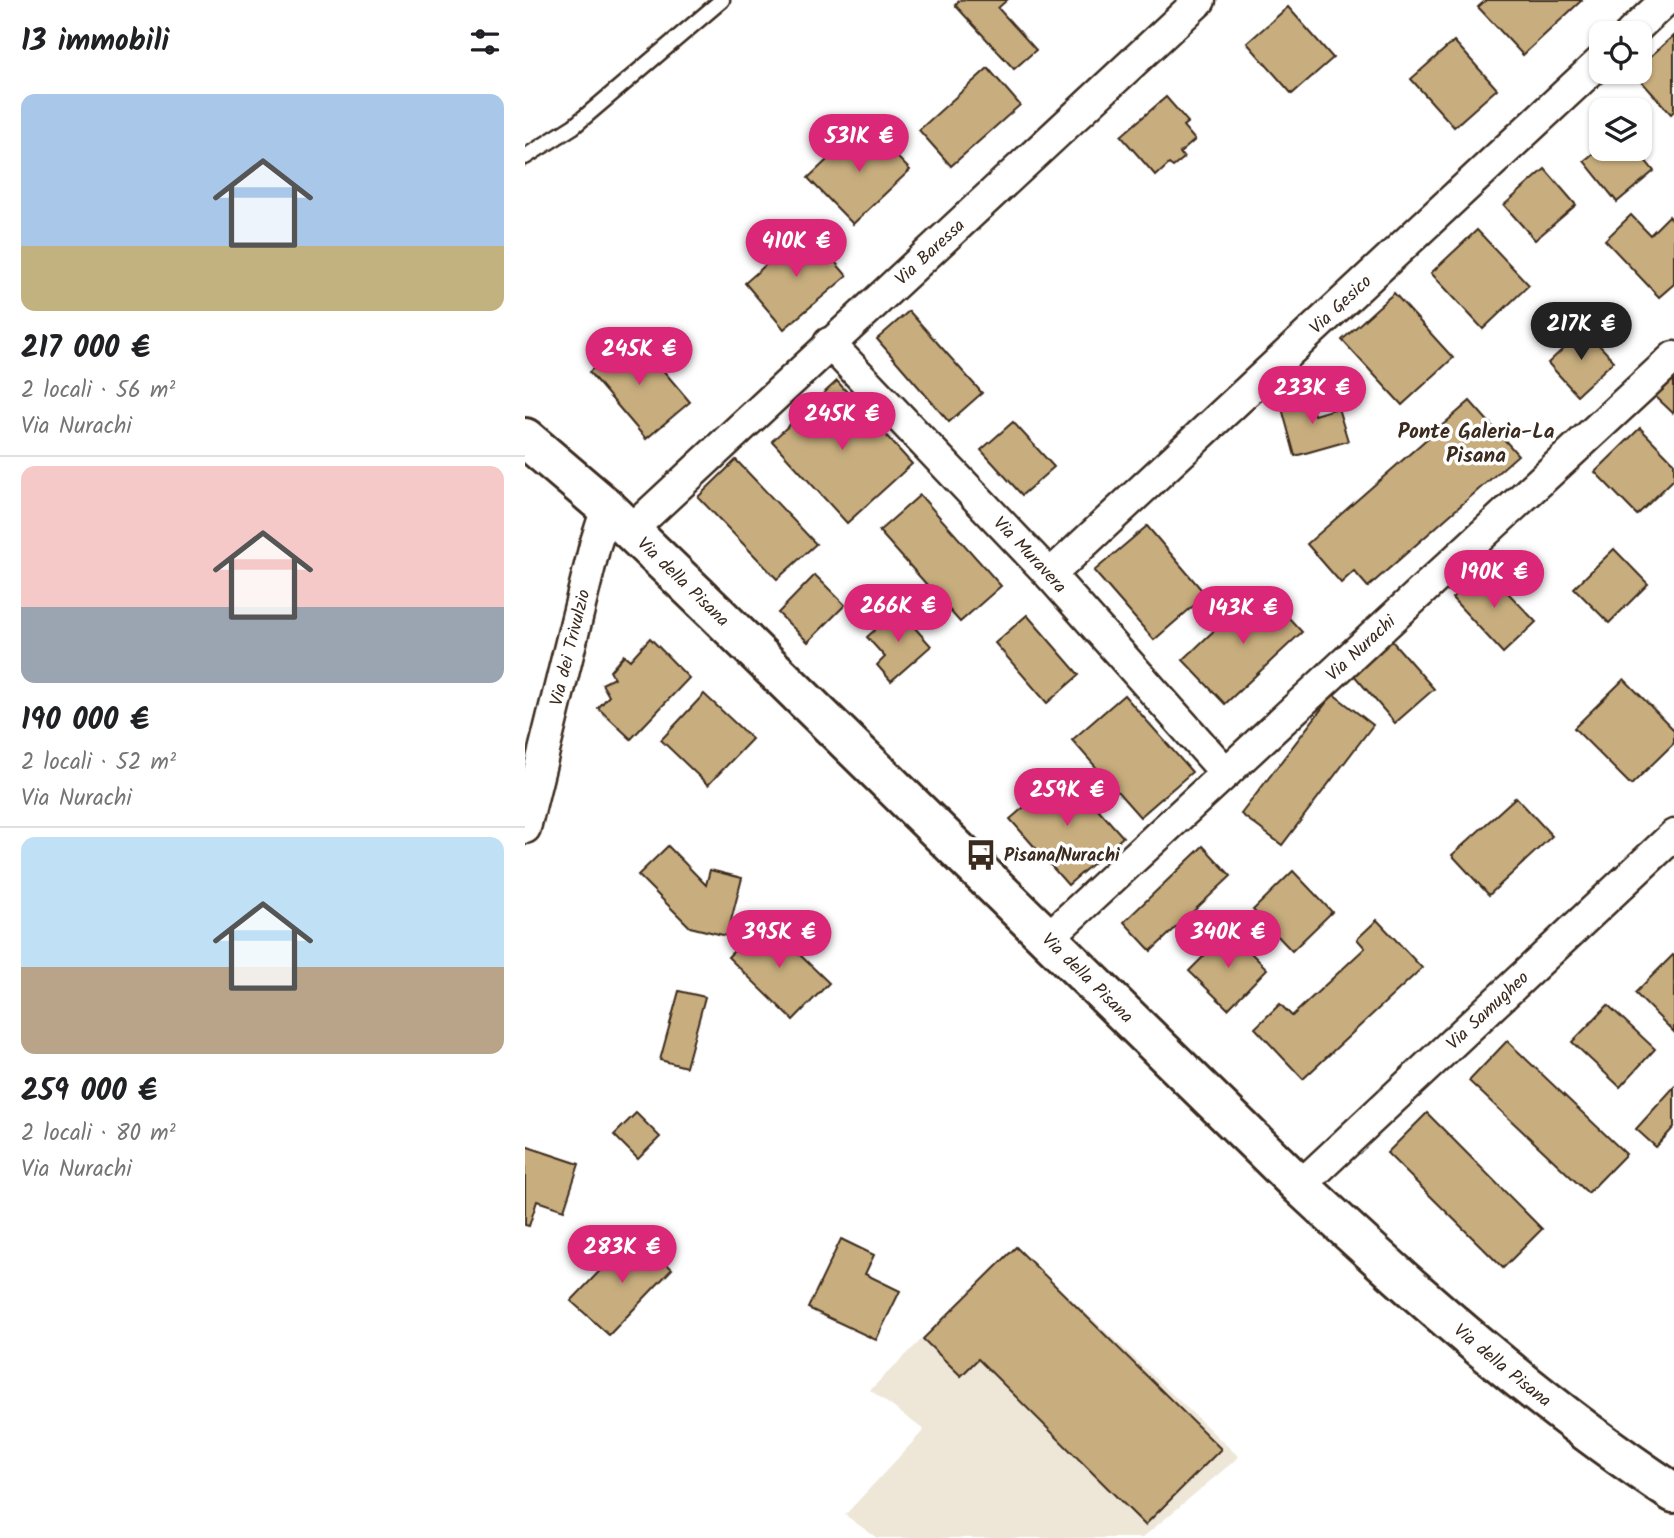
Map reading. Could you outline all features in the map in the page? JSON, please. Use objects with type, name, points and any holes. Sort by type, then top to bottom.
[{"type":"main road","name":"Via della Pisana","points":[[525,438],[618,520],[724,620],[1300,1186],[1381,1261],[1493,1358],[1629,1463],[1674,1493]]},
{"type":"street","name":"Via Baressa","points":[[618,520],[829,343],[1200,0]]},
{"type":"street","points":[[1644,21],[1667,0]]},
{"type":"street","name":"Via Gesico","points":[[1050,575],[1589,72]]},
{"type":"street","name":"Via Muravera","points":[[829,343],[1050,575],[1226,774]]},
{"type":"street","name":"Via Nurachi","points":[[1049,937],[1674,358]]},
{"type":"street","name":"Via dei Trivulzio","points":[[525,828],[594,545],[618,520]]},
{"type":"street","name":"Via Samugheo","points":[[1300,1186],[1674,835]]},
{"type":"lane","points":[[525,157],[574,125],[722,0]]},
{"type":"shaded area","points":[[1016,1247],[1239,1457],[1142,1538],[877,1538],[845,1515],[924,1430],[870,1390]]},
{"type":"building","points":[[960,0],[1007,0],[998,8],[1036,50],[1014,69],[955,5]]},
{"type":"building","points":[[1486,0],[1582,0],[1523,55],[1478,7]]},
{"type":"building","points":[[1288,7],[1333,58],[1292,94],[1247,43]]},
{"type":"building","points":[[1674,35],[1674,111],[1671,114],[1644,84],[1652,84],[1652,55]]},
{"type":"building","points":[[1454,41],[1497,89],[1454,127],[1411,79]]},
{"type":"building","points":[[988,68],[1020,105],[951,166],[919,130]]},
{"type":"building","points":[[1166,97],[1188,122],[1183,126],[1195,140],[1180,153],[1184,158],[1173,167],[1169,164],[1156,176],[1121,136]]},
{"type":"building","points":[[865,124],[910,170],[853,224],[808,178]]},
{"type":"building","points":[[1589,157],[1589,161],[1646,161],[1654,171],[1617,202],[1584,161]]},
{"type":"building","points":[[1545,169],[1576,205],[1535,240],[1504,205]]},
{"type":"building","points":[[1631,215],[1650,235],[1669,216],[1674,222],[1674,284],[1659,297],[1605,240]]},
{"type":"building","points":[[807,229],[847,276],[784,329],[745,283]]},
{"type":"building","points":[[1477,230],[1529,285],[1483,329],[1431,273]]},
{"type":"building","points":[[1394,293],[1453,358],[1402,405],[1342,340]]},
{"type":"building","points":[[909,311],[982,393],[949,422],[877,339]]},
{"type":"building","points":[[1584,329],[1614,361],[1577,395],[1548,363]]},
{"type":"building","points":[[633,335],[690,402],[646,439],[589,372]]},
{"type":"building","points":[[1674,378],[1674,412],[1673,413],[1655,396]]},
{"type":"building","points":[[837,381],[912,464],[847,523],[772,441]]},
{"type":"building","points":[[1308,393],[1314,415],[1338,408],[1348,441],[1295,456],[1280,401]]},
{"type":"building","points":[[1470,401],[1518,455],[1368,587],[1354,571],[1341,583],[1307,544]]},
{"type":"building","points":[[1013,422],[1054,467],[1022,495],[981,450]]},
{"type":"building","points":[[1640,428],[1674,463],[1674,479],[1637,515],[1595,472]]},
{"type":"building","points":[[736,460],[816,544],[777,579],[698,497]]},
{"type":"building","points":[[920,495],[1001,586],[960,622],[879,531]]},
{"type":"building","points":[[1147,526],[1206,595],[1154,640],[1094,571]]},
{"type":"building","points":[[1614,549],[1648,584],[1609,623],[1574,588]]},
{"type":"building","points":[[1484,568],[1536,622],[1503,653],[1452,598]]},
{"type":"building","points":[[815,575],[845,605],[808,642],[778,613]]},
{"type":"building","points":[[1260,587],[1302,632],[1225,704],[1183,660]]},
{"type":"building","points":[[898,609],[931,646],[891,681],[877,665],[885,657],[867,637]]},
{"type":"building","points":[[1027,615],[1079,675],[1047,703],[995,643]]},
{"type":"building","points":[[650,638],[689,678],[631,739],[598,708],[609,696],[602,684],[614,678],[610,671],[624,655],[630,660]]},
{"type":"building","points":[[1392,641],[1434,689],[1395,723],[1353,674]]},
{"type":"building","points":[[1624,679],[1674,730],[1674,743],[1631,785],[1574,728]]},
{"type":"building","points":[[704,694],[752,739],[708,785],[661,740]]},
{"type":"building","points":[[1333,694],[1373,725],[1282,845],[1241,814]]},
{"type":"building","points":[[1124,695],[1192,772],[1140,817],[1072,740]]},
{"type":"building","points":[[1065,772],[1123,837],[1068,885],[1010,819]]},
{"type":"building","points":[[1516,797],[1552,836],[1489,895],[1452,855]]},
{"type":"building","points":[[668,846],[706,885],[710,870],[742,878],[727,936],[690,927],[638,875]]},
{"type":"building","points":[[1203,846],[1231,876],[1151,951],[1124,922]]},
{"type":"building","points":[[1293,871],[1332,912],[1292,951],[1253,910]]},
{"type":"building","points":[[764,920],[829,983],[793,1020],[728,957]]},
{"type":"building","points":[[1377,920],[1422,968],[1303,1079],[1255,1028],[1280,1004],[1292,1016],[1365,948],[1357,939]]},
{"type":"building","points":[[1229,931],[1267,969],[1228,1009],[1189,971]]},
{"type":"building","points":[[1674,956],[1674,1032],[1635,993]]},
{"type":"building","points":[[679,991],[705,997],[686,1067],[660,1060]]},
{"type":"building","points":[[1608,1005],[1655,1049],[1620,1087],[1572,1042]]},
{"type":"building","points":[[1507,1041],[1626,1154],[1588,1193],[1469,1081]]},
{"type":"building","points":[[1674,1087],[1674,1127],[1656,1147],[1636,1129]]},
{"type":"building","points":[[636,1113],[660,1137],[638,1159],[614,1135]]},
{"type":"building","points":[[1427,1113],[1542,1229],[1503,1268],[1387,1153]]},
{"type":"building","points":[[525,1146],[579,1164],[564,1210],[537,1201],[529,1226],[525,1225]]},
{"type":"building","points":[[635,1234],[672,1269],[609,1335],[571,1301]]},
{"type":"building","points":[[841,1239],[874,1255],[865,1274],[900,1291],[876,1340],[808,1308]]},
{"type":"building","points":[[1016,1247],[1221,1449],[1145,1525],[978,1359],[961,1376],[923,1339]]},
{"type":"place","name":"Pisana/Nurachi","points":[[981,855]]},
{"type":"district","name":"Ponte Galeria-La Pisana","points":[[1476,443]]}]
